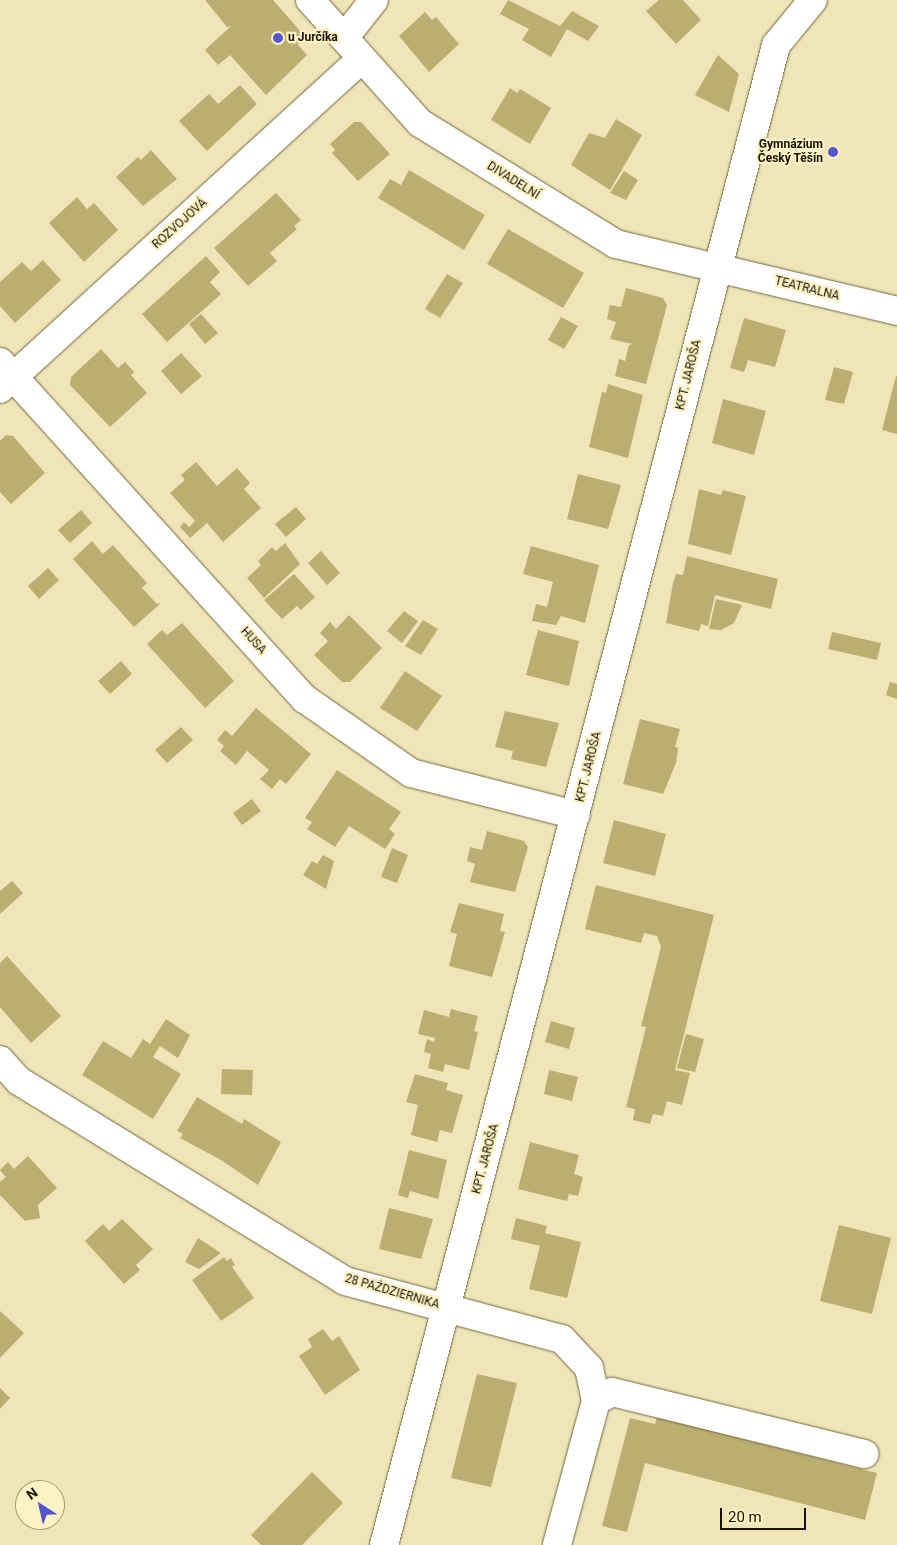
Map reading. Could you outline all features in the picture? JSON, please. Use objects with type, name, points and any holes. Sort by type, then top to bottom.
[{"type":"street","points":[[310,0],[344,38],[374,0]]},
{"type":"street","name":"KPT. JAROŠA","points":[[384,1545],[776,45],[813,0]]},
{"type":"street","name":"DIVADELNÍ","points":[[344,38],[360,60],[420,123],[616,244],[717,267]]},
{"type":"street","name":"ROZVOJOVÁ","points":[[4,376],[360,60]]},
{"type":"street","name":"TEATRALNA","points":[[717,267],[897,311]]},
{"type":"street","name":"HUSA","points":[[4,376],[305,699],[411,773],[576,815]]},
{"type":"street","name":"28 PAŹDZIERNIKA","points":[[0,1060],[19,1081],[345,1281],[562,1339],[590,1368],[596,1401],[557,1545]]},
{"type":"street","points":[[596,1401],[612,1392],[865,1454]]},
{"type":"building","points":[[205,0],[273,0],[302,33],[298,45],[307,55],[266,95],[230,55],[218,65],[205,50],[231,26],[227,27]]},
{"type":"building","points":[[508,0],[560,26],[572,11],[599,26],[588,41],[567,29],[551,57],[522,40],[529,29],[500,14]]},
{"type":"building","points":[[659,0],[683,0],[701,20],[676,44],[646,11]]},
{"type":"building","points":[[425,12],[432,20],[436,17],[459,44],[429,72],[399,36]]},
{"type":"building","points":[[718,55],[739,74],[729,112],[695,95]]},
{"type":"building","points":[[240,85],[257,104],[207,151],[179,121],[209,94],[218,104]]},
{"type":"building","points":[[510,88],[517,93],[520,89],[551,108],[530,144],[491,120]]},
{"type":"building","points":[[616,119],[642,135],[610,190],[571,165],[589,133],[605,138]]},
{"type":"building","points":[[354,122],[361,122],[390,154],[358,181],[332,153],[335,150],[330,144]]},
{"type":"building","points":[[151,150],[177,179],[143,206],[116,177],[138,157],[141,160]]},
{"type":"building","points":[[409,170],[485,215],[464,250],[378,198],[390,179],[401,185]]},
{"type":"building","points":[[624,171],[638,180],[626,200],[610,193]]},
{"type":"building","points":[[276,193],[301,220],[294,226],[297,229],[270,253],[277,261],[248,286],[214,248]]},
{"type":"building","points":[[77,197],[87,209],[94,203],[118,230],[84,262],[49,223]]},
{"type":"building","points":[[508,229],[584,273],[563,308],[487,264]]},
{"type":"building","points":[[206,256],[220,272],[210,282],[221,294],[167,342],[142,314]]},
{"type":"building","points":[[43,260],[61,280],[15,323],[0,306],[0,282],[22,262],[31,271]]},
{"type":"building","points":[[447,274],[463,283],[440,318],[425,309]]},
{"type":"building","points":[[626,288],[663,298],[667,305],[646,384],[615,376],[619,359],[625,361],[629,345],[633,344],[610,339],[616,322],[607,319],[610,305],[621,307]]},
{"type":"building","points":[[201,314],[218,333],[205,344],[189,324]]},
{"type":"building","points":[[561,317],[578,326],[564,349],[548,340]]},
{"type":"building","points":[[744,318],[786,330],[775,367],[748,360],[744,372],[730,368]]},
{"type":"building","points":[[101,349],[118,368],[125,362],[134,372],[131,375],[147,393],[110,427],[70,385],[71,377]]},
{"type":"building","points":[[181,353],[202,376],[181,394],[161,371]]},
{"type":"building","points":[[834,367],[853,372],[844,404],[825,400]]},
{"type":"building","points":[[897,376],[897,434],[882,430]]},
{"type":"building","points":[[608,384],[643,395],[628,458],[589,447],[602,392],[606,393]]},
{"type":"building","points":[[723,399],[766,411],[754,455],[712,443]]},
{"type":"building","points":[[6,435],[13,436],[45,473],[11,504],[0,492],[0,441]]},
{"type":"building","points":[[196,462],[217,486],[237,468],[250,483],[244,489],[261,508],[223,542],[207,523],[190,538],[180,527],[184,522],[189,527],[195,521],[170,493],[185,480],[181,475]]},
{"type":"building","points":[[578,474],[621,485],[608,529],[567,519]]},
{"type":"building","points":[[699,489],[721,495],[723,490],[746,496],[731,555],[688,544]]},
{"type":"building","points":[[296,507],[306,519],[286,537],[275,524]]},
{"type":"building","points":[[81,510],[92,523],[70,543],[58,530]]},
{"type":"building","points":[[92,541],[103,554],[113,545],[147,583],[142,588],[157,604],[161,603],[134,627],[73,559]]},
{"type":"building","points":[[285,543],[300,564],[264,598],[247,578],[261,565],[258,561],[272,547],[276,551]]},
{"type":"building","points":[[531,546],[599,565],[585,623],[561,616],[556,625],[532,621],[536,604],[547,607],[553,582],[523,574]]},
{"type":"building","points":[[321,551],[340,573],[327,585],[308,563]]},
{"type":"building","points":[[687,556],[778,579],[771,609],[715,595],[708,626],[701,624],[699,631],[666,623],[673,583],[676,574],[683,575]]},
{"type":"building","points":[[48,568],[59,580],[39,599],[28,586]]},
{"type":"building","points":[[294,574],[315,597],[301,610],[297,606],[282,619],[264,600]]},
{"type":"building","points":[[716,599],[742,605],[734,623],[721,630],[709,629]]},
{"type":"building","points":[[404,611],[418,621],[402,643],[387,631]]},
{"type":"building","points":[[349,615],[382,648],[350,682],[342,682],[314,655],[328,641],[320,633],[330,622],[336,629]]},
{"type":"building","points":[[423,620],[438,629],[421,655],[405,646]]},
{"type":"building","points":[[182,623],[234,681],[205,708],[147,644],[162,630],[167,635]]},
{"type":"building","points":[[538,630],[579,641],[569,686],[526,675]]},
{"type":"building","points":[[832,632],[881,643],[877,660],[828,649]]},
{"type":"building","points":[[121,661],[132,674],[110,694],[98,681]]},
{"type":"building","points":[[405,671],[442,696],[417,731],[380,708]]},
{"type":"building","points":[[890,682],[897,684],[897,699],[886,695]]},
{"type":"building","points":[[256,708],[311,754],[286,784],[280,779],[272,789],[260,779],[269,770],[247,751],[236,765],[220,751],[224,746],[217,740],[225,730],[232,736]]},
{"type":"building","points":[[505,711],[559,723],[546,767],[511,759],[513,751],[495,747]]},
{"type":"building","points":[[640,719],[680,729],[675,747],[678,748],[676,763],[663,794],[623,784]]},
{"type":"building","points":[[181,727],[193,740],[167,763],[155,750]]},
{"type":"building","points":[[337,770],[401,812],[389,829],[395,834],[385,849],[349,826],[335,847],[307,829],[312,822],[305,818]]},
{"type":"building","points":[[252,799],[261,811],[242,825],[233,813]]},
{"type":"building","points":[[614,820],[666,834],[655,876],[603,863]]},
{"type":"building","points":[[487,831],[524,841],[528,847],[515,892],[470,882],[475,864],[467,861],[470,847],[482,850]]},
{"type":"building","points":[[392,848],[408,855],[397,883],[381,877]]},
{"type":"building","points":[[323,855],[334,861],[326,889],[303,875],[312,861],[317,864]]},
{"type":"building","points":[[12,881],[23,893],[0,914],[0,891]]},
{"type":"building","points":[[596,885],[714,915],[675,1070],[690,1073],[682,1105],[667,1101],[663,1116],[653,1114],[650,1124],[633,1120],[635,1109],[626,1107],[646,1027],[641,1026],[661,947],[657,936],[644,933],[641,943],[585,929]]},
{"type":"building","points":[[459,903],[504,914],[500,931],[505,932],[492,977],[449,966],[457,934],[450,932]]},
{"type":"building","points":[[7,956],[61,1016],[31,1043],[0,1007],[0,963]]},
{"type":"building","points":[[451,1009],[478,1016],[474,1031],[478,1032],[469,1070],[445,1064],[443,1072],[428,1068],[431,1054],[424,1052],[427,1039],[434,1042],[435,1038],[418,1034],[424,1010],[449,1017]]},
{"type":"building","points":[[166,1019],[190,1035],[178,1058],[160,1046],[153,1057],[181,1074],[153,1119],[82,1075],[103,1041],[131,1058],[143,1039],[150,1044]]},
{"type":"building","points":[[551,1021],[575,1028],[569,1049],[545,1042]]},
{"type":"building","points":[[686,1034],[704,1039],[695,1072],[677,1068]]},
{"type":"building","points":[[222,1069],[253,1070],[252,1095],[221,1094]]},
{"type":"building","points":[[549,1070],[578,1077],[572,1101],[544,1094]]},
{"type":"building","points":[[415,1074],[448,1083],[446,1090],[463,1095],[452,1133],[440,1130],[437,1142],[411,1135],[418,1105],[406,1102]]},
{"type":"building","points":[[197,1097],[242,1124],[244,1119],[281,1142],[258,1185],[221,1160],[180,1138],[183,1134],[177,1131]]},
{"type":"building","points":[[530,1142],[579,1155],[574,1174],[583,1177],[578,1196],[569,1194],[567,1201],[518,1189]]},
{"type":"building","points":[[409,1150],[447,1160],[438,1199],[410,1191],[408,1198],[398,1195]]},
{"type":"building","points":[[28,1156],[57,1188],[38,1205],[40,1218],[25,1221],[0,1195],[0,1182],[6,1177],[0,1170],[8,1162],[14,1169]]},
{"type":"building","points":[[389,1208],[433,1219],[421,1259],[379,1249]]},
{"type":"building","points":[[516,1218],[547,1226],[545,1233],[581,1242],[567,1298],[529,1289],[540,1246],[511,1239]]},
{"type":"building","points":[[122,1219],[153,1249],[136,1265],[140,1270],[124,1284],[85,1241],[103,1224],[109,1231]]},
{"type":"building","points":[[839,1225],[891,1238],[872,1314],[820,1301]]},
{"type":"building","points":[[198,1238],[221,1253],[199,1269],[185,1262]]},
{"type":"building","points":[[224,1257],[227,1261],[231,1258],[235,1265],[232,1267],[254,1298],[221,1321],[192,1280]]},
{"type":"building","points":[[0,1311],[24,1333],[0,1358]]},
{"type":"building","points":[[323,1329],[332,1341],[339,1336],[360,1370],[325,1395],[299,1356],[312,1347],[308,1339]]},
{"type":"building","points":[[477,1374],[517,1383],[491,1487],[451,1478]]},
{"type":"building","points":[[0,1388],[10,1398],[0,1409]]},
{"type":"building","points":[[657,1417],[877,1473],[865,1520],[645,1463],[627,1532],[602,1526],[630,1418],[655,1424]]},
{"type":"building","points":[[312,1472],[343,1503],[302,1545],[261,1545],[251,1535]]},
{"type":"place","name":"u Jurčíka","points":[[278,38]]},
{"type":"place","name":"Gymnázium Český Těšín","points":[[833,152]]}]
